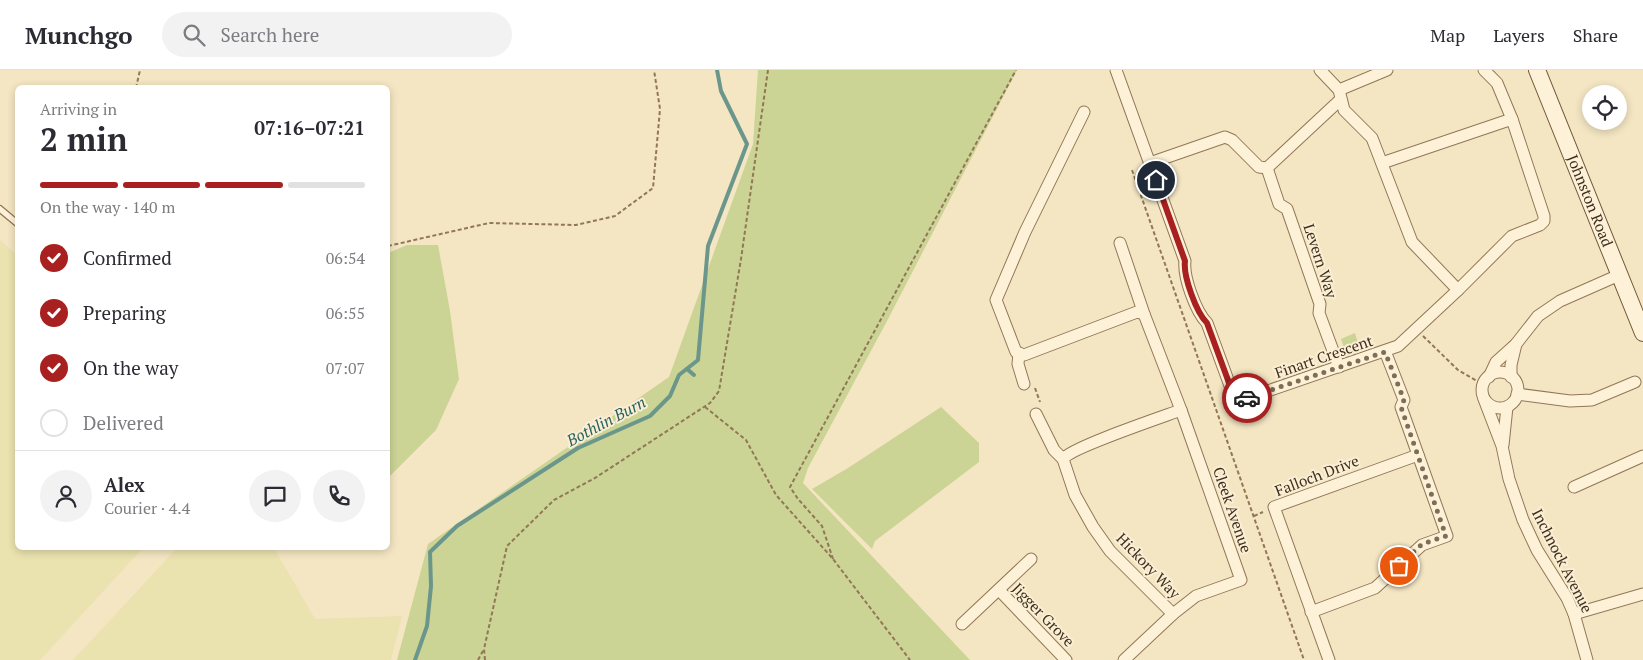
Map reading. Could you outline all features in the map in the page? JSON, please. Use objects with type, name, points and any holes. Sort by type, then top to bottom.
[{"type":"main road","name":"Johnston Road","points":[[1537,70],[1643,333]]},
{"type":"street","name":"Finart Crescent","points":[[1116,70],[1185,261],[1183,270],[1201,317],[1207,323],[1236,402],[1398,346],[1512,236],[1540,225],[1544,221],[1512,119]]},
{"type":"street","points":[[1320,70],[1340,95],[1344,110],[1372,138],[1412,242],[1458,290]]},
{"type":"street","points":[[1150,164],[1225,137],[1232,140],[1259,167],[1267,168],[1340,95],[1387,70]]},
{"type":"street","points":[[1382,162],[1512,119],[1497,83],[1484,70]]},
{"type":"street","points":[[1084,112],[1025,232],[996,300],[1016,352],[1024,355],[1137,312],[1144,314]]},
{"type":"street","name":"Levern Way","points":[[1267,168],[1279,204],[1287,209],[1320,304],[1319,313],[1339,367]]},
{"type":"street","name":"Cleek Avenue","points":[[1120,243],[1241,580],[1196,596],[1173,614],[1124,660]]},
{"type":"street","points":[[1486,381],[1492,374],[1501,372],[1511,377],[1517,386],[1518,394],[1514,402],[1507,407],[1499,408],[1490,406],[1484,399],[1482,390],[1486,381],[1496,362],[1516,344],[1538,316],[1552,306],[1619,275]]},
{"type":"street","points":[[1511,377],[1511,365],[1516,344]]},
{"type":"street","points":[[1310,612],[1375,588],[1422,544],[1446,536],[1401,407],[1404,400],[1385,352]]},
{"type":"street","points":[[1019,353],[1018,364],[1024,384]]},
{"type":"street","points":[[1518,394],[1570,401],[1592,400],[1635,382]]},
{"type":"street","name":"Inchnock Avenue","points":[[1484,399],[1502,446],[1509,479],[1523,520],[1537,550],[1567,598],[1574,614],[1587,660]]},
{"type":"street","name":"Inchnock Avenue","points":[[1502,446],[1507,407]]},
{"type":"street","points":[[1062,460],[1066,455],[1089,445],[1181,410]]},
{"type":"street","name":"Hickory Way","points":[[1036,414],[1054,450],[1062,460],[1075,495],[1093,527],[1110,551],[1173,614]]},
{"type":"street","name":"Falloch Drive","points":[[1328,660],[1274,507],[1418,455]]},
{"type":"street","points":[[1574,487],[1643,456]]},
{"type":"street","name":"Jigger Grove","points":[[962,624],[1031,559]]},
{"type":"street","name":"Jigger Grove","points":[[999,590],[1066,660]]},
{"type":"street","points":[[1574,614],[1643,594]]},
{"type":"lane","points":[[0,209],[15,222]]},
{"type":"path","points":[[137,85],[140,70]]},
{"type":"path","points":[[390,246],[489,223],[576,225],[615,216],[653,188],[660,109],[654,70]]},
{"type":"path","points":[[478,660],[484,649],[507,546],[554,500],[595,478],[704,407],[710,403],[719,391],[741,259],[768,70]]},
{"type":"path","points":[[833,559],[822,526],[790,487],[1016,70]]},
{"type":"path","points":[[1132,170],[1304,660]]},
{"type":"path","points":[[1416,329],[1458,370],[1486,381]]},
{"type":"path","points":[[704,407],[746,440],[776,495],[833,559],[910,660]]},
{"type":"path","points":[[484,649],[485,660]]},
{"type":"shaded area","points":[[0,240],[15,253],[15,550],[141,550],[40,660],[0,660]]},
{"type":"shaded area","points":[[175,550],[275,550],[315,619],[402,616],[391,660],[73,660]]},
{"type":"green space","points":[[758,70],[1017,70],[886,323],[808,468],[803,483],[970,660],[397,660],[428,544],[669,377],[753,144]]},
{"type":"green space","points":[[407,245],[438,245],[450,311],[459,379],[436,430],[390,476],[390,252]]},
{"type":"green space","points":[[1355,333],[1360,350],[1343,356],[1341,339]]},
{"type":"green space","points":[[941,407],[979,443],[979,462],[875,541],[872,549],[812,489],[848,468]]},
{"type":"waterway","name":"Bothlin Burn","points":[[415,660],[427,626],[431,586],[430,552],[457,526],[578,448],[650,416],[670,396],[679,375],[698,360],[708,246],[747,144],[721,91],[717,70]]},
{"type":"waterway","points":[[687,369],[694,375]]},
{"type":"way so far","points":[[1247,398],[1385,352],[1404,400],[1401,407],[1446,536],[1422,544],[1399,566]]},
{"type":"route","points":[[1156,180],[1185,261],[1183,270],[1201,317],[1207,323],[1236,402],[1247,398]]}]
